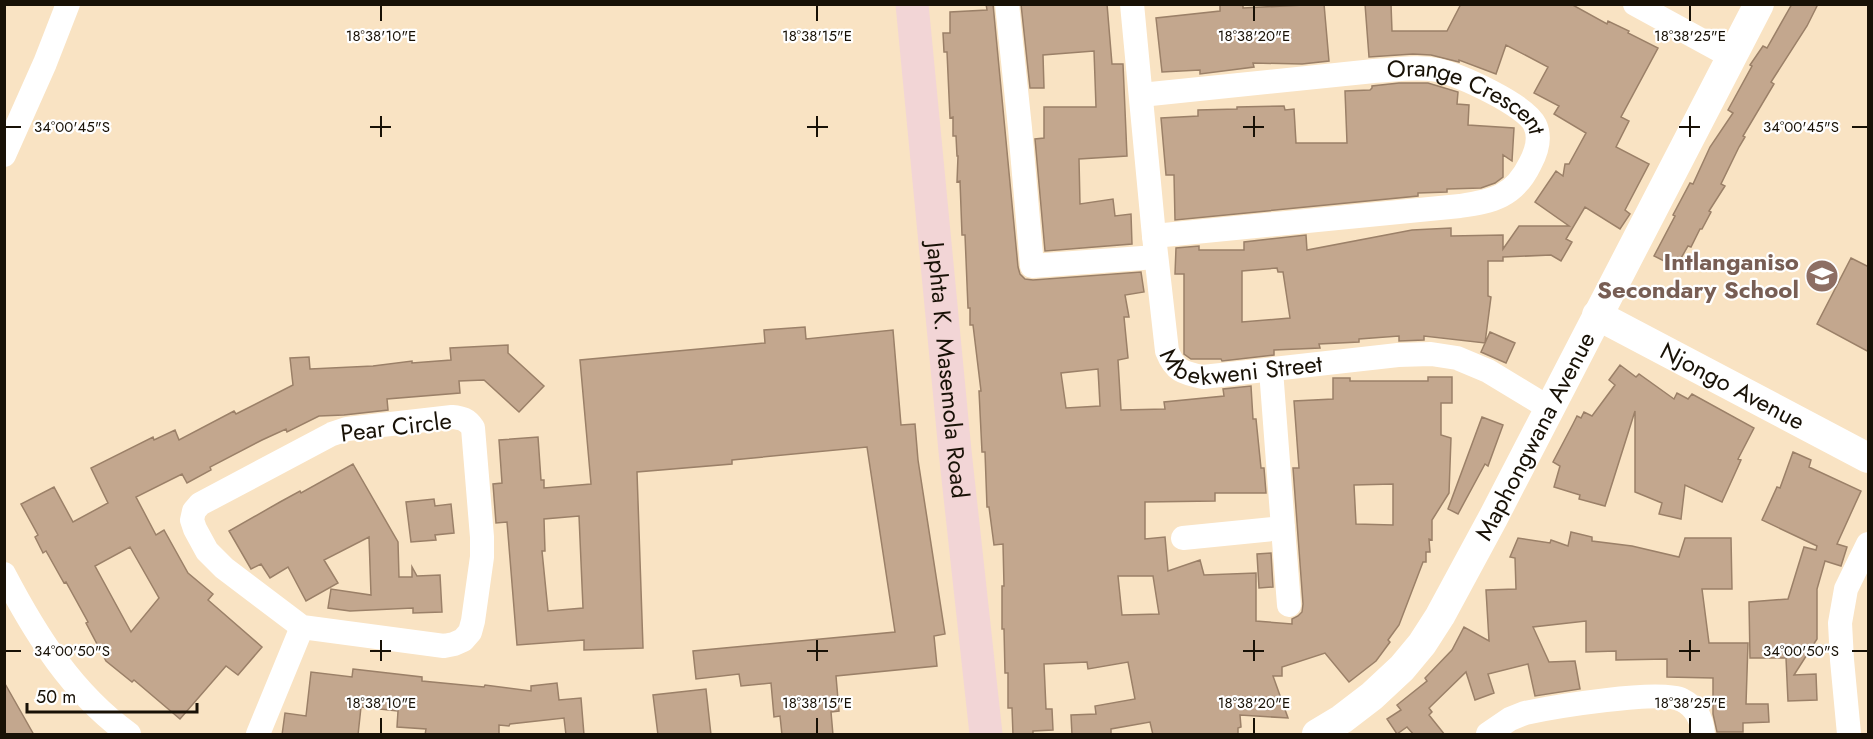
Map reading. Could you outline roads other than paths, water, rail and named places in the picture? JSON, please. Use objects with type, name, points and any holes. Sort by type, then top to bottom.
[{"type":"main road","name":"Japhta K. Masemola Road","points":[[912,4],[955,451],[986,735]]},
{"type":"street","points":[[4,155],[45,63],[68,4]]},
{"type":"street","points":[[1007,4],[1032,266],[1155,247]]},
{"type":"street","name":"Mbekweni Street","points":[[1132,4],[1155,247],[1167,351],[1172,363],[1184,373],[1203,376],[1398,355],[1431,354],[1457,358],[1488,371],[1549,408]]},
{"type":"street","points":[[1635,4],[1731,57]]},
{"type":"street","name":"Maphongwana Avenue","points":[[1317,735],[1372,696],[1402,668],[1422,644],[1440,616],[1759,4]]},
{"type":"street","name":"Orange Crescent","points":[[1141,95],[1374,71],[1437,70],[1462,78],[1521,109],[1531,118],[1538,139],[1534,157],[1524,176],[1510,192],[1490,201],[1155,247]]},
{"type":"street","name":"Njongo Avenue","points":[[1597,315],[1869,458]]},
{"type":"street","points":[[1271,370],[1289,605]]},
{"type":"street","name":"Pear Circle","points":[[452,417],[462,418],[469,422],[473,428],[482,537],[482,556],[470,632],[463,640],[444,646],[302,627],[224,568],[207,551],[192,520],[194,511],[200,504],[332,434],[347,429],[452,417]]},
{"type":"street","points":[[1183,538],[1283,528]]},
{"type":"street","points":[[1849,735],[1840,622],[1846,589],[1869,544]]},
{"type":"street","points":[[4,574],[27,616],[66,676],[113,723],[129,735]]},
{"type":"street","points":[[258,735],[302,627]]},
{"type":"street","points":[[1488,735],[1510,719],[1525,713],[1648,696],[1669,696],[1692,706],[1699,716],[1703,735]]},
{"type":"place","name":"Intlanganiso Secondary School","points":[[1822,276]]}]
